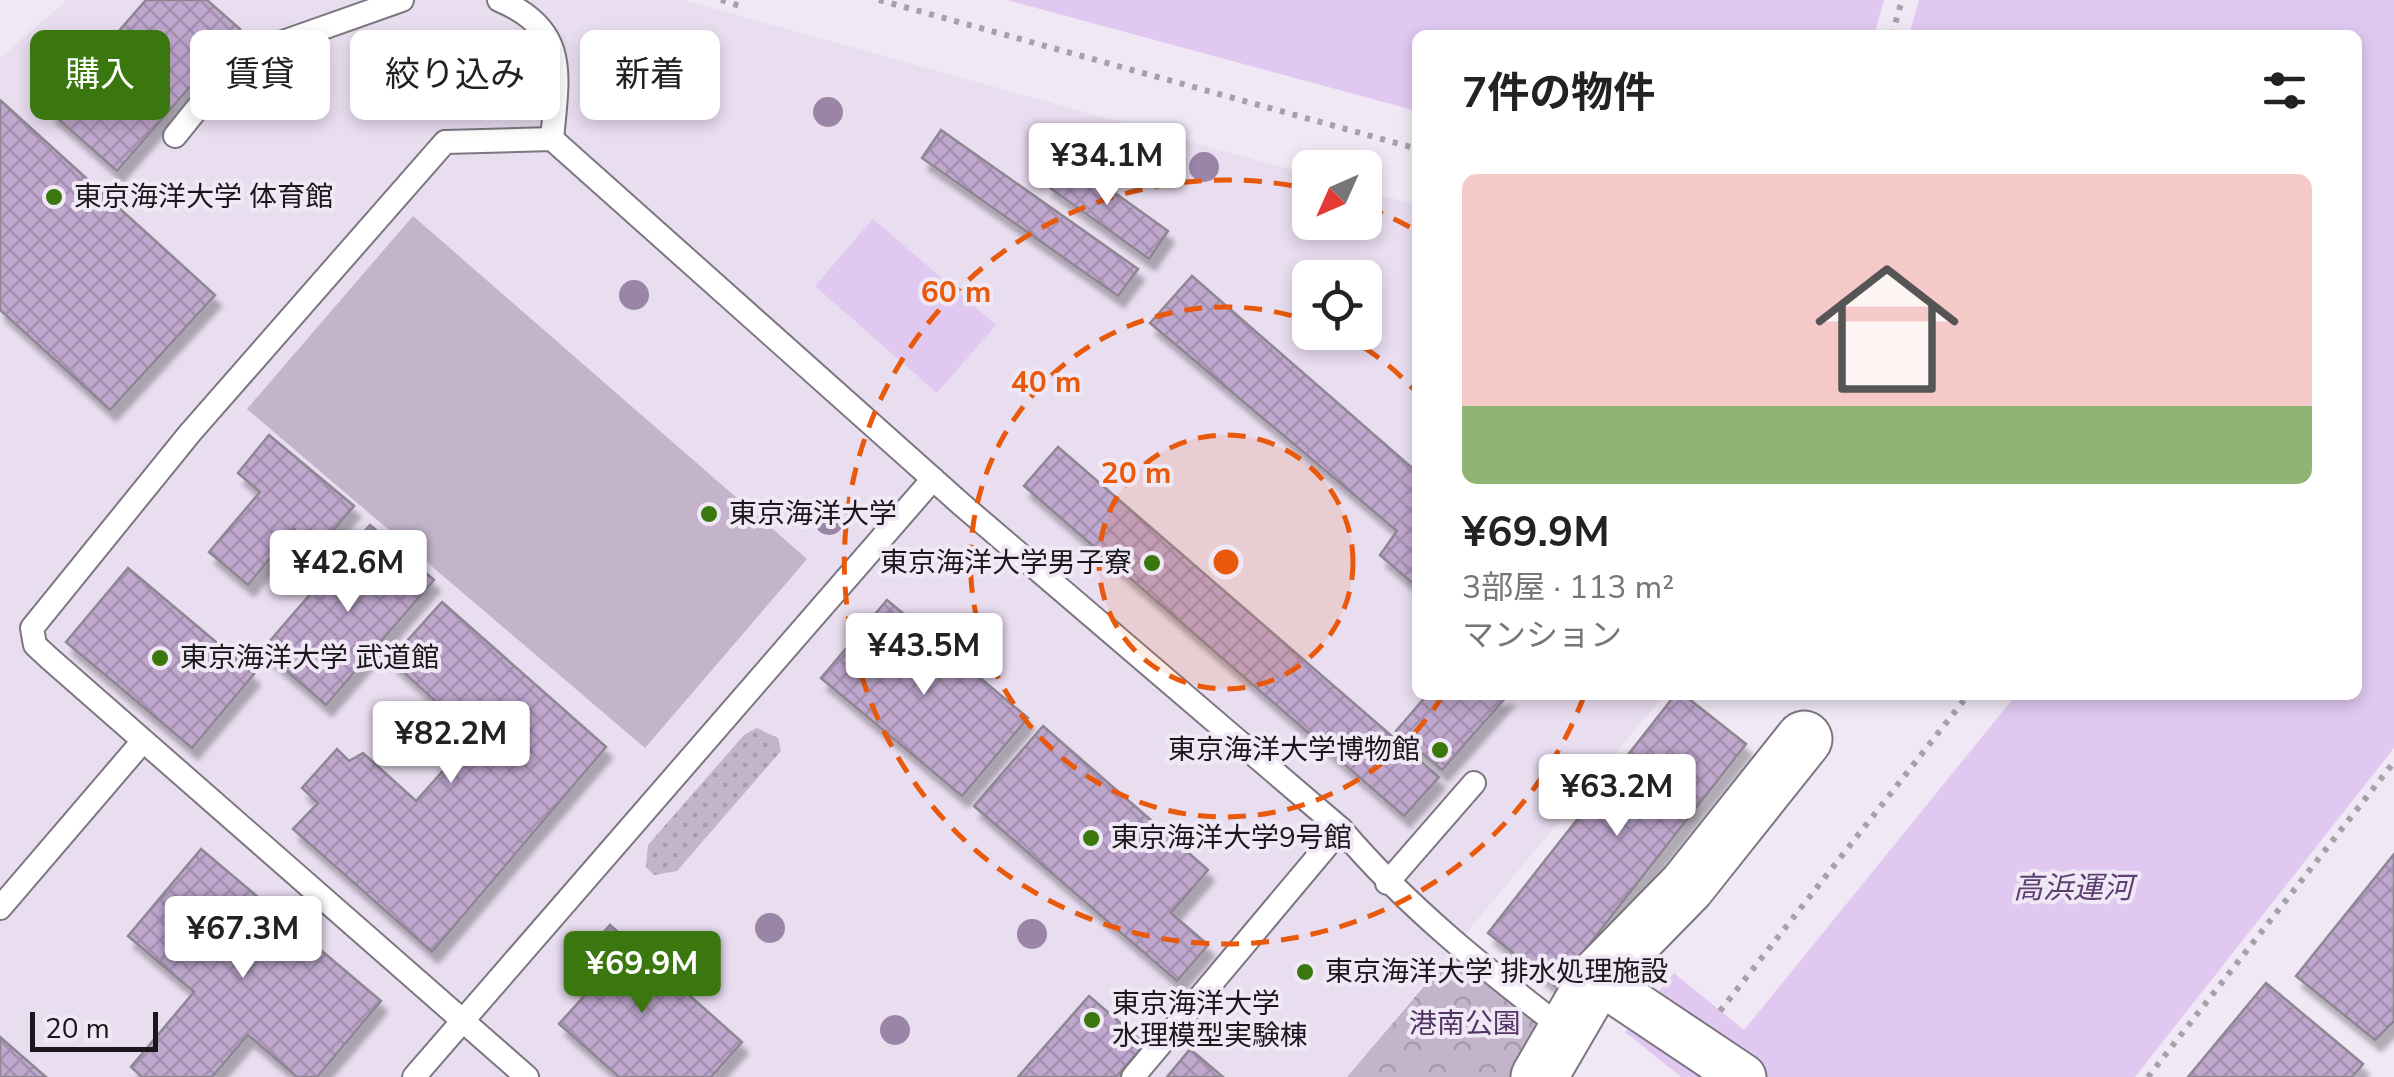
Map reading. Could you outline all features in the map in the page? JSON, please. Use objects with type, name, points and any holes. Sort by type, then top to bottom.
[{"type":"street","points":[[1539,1077],[1566,1031],[1804,739]]},
{"type":"street","points":[[1606,986],[1742,1077]]},
{"type":"lane","points":[[175,136],[233,64],[249,54],[402,0]]},
{"type":"lane","points":[[498,0],[544,27],[554,49],[557,80],[552,139]]},
{"type":"lane","points":[[527,1077],[35,645],[32,628],[38,615],[445,142],[552,139],[933,479],[1341,829],[1387,883],[1477,963],[1566,1031]]},
{"type":"lane","points":[[414,1077],[933,479]]},
{"type":"lane","points":[[0,908],[143,741]]},
{"type":"lane","points":[[1387,883],[1474,783]]},
{"type":"lane","points":[[1133,1077],[1341,829]]},
{"type":"path","points":[[721,0],[740,6],[741,0]]},
{"type":"path","points":[[878,0],[1412,147]]},
{"type":"path","points":[[1893,30],[1902,0]]},
{"type":"path","points":[[1716,1016],[1964,700]]},
{"type":"path","points":[[2148,1077],[2394,762]]},
{"type":"shaded area","name":"東京海洋大学","points":[[67,0],[683,0],[1292,170],[1292,240],[1382,240],[1382,196],[1412,204],[1412,700],[1660,700],[1347,1077],[0,1077],[0,58],[30,32],[30,120],[170,120],[170,30],[32,30]]},
{"type":"green space","points":[[413,216],[807,559],[645,748],[247,409]]},
{"type":"green space","points":[[757,728],[778,738],[781,751],[677,871],[654,875],[646,867],[648,845],[744,735]]},
{"type":"green space","name":"港南公園","points":[[1458,946],[1566,1031],[1539,1077],[1347,1077]]},
{"type":"water","name":"高浜運河","points":[[1007,0],[2394,0],[2394,748],[2135,1077],[1681,1077],[1625,1032],[1674,973],[1744,1030],[2012,700],[2362,700],[2362,30],[1412,30],[1412,110]]},
{"type":"water","points":[[873,219],[996,325],[937,393],[815,286]]},
{"type":"pier","points":[[1884,0],[1919,0],[1910,30],[1875,30]]},
{"type":"building","points":[[146,0],[207,0],[240,29],[190,30],[190,87],[170,110],[170,30],[120,30]]},
{"type":"building","name":"東京海洋大学 体育館","points":[[0,100],[215,295],[110,410],[0,310]]},
{"type":"building","points":[[59,120],[161,120],[117,171]]},
{"type":"building","points":[[941,130],[1138,269],[1118,296],[922,158]]},
{"type":"building","points":[[1065,157],[1168,231],[1149,259],[1046,185]]},
{"type":"building","points":[[1192,276],[1412,468],[1412,583],[1380,555],[1397,531],[1150,323]]},
{"type":"building","points":[[269,435],[354,506],[318,549],[294,529],[248,585],[209,552],[260,492],[238,473]]},
{"type":"building","name":"東京海洋大学男子寮","points":[[1058,447],[1439,777],[1404,816],[1024,486]]},
{"type":"building","points":[[370,525],[434,580],[326,705],[262,650]]},
{"type":"building","name":"東京海洋大学 武道館","points":[[128,568],[254,674],[192,748],[66,642]]},
{"type":"building","points":[[887,600],[1028,718],[962,796],[821,678]]},
{"type":"building","points":[[442,602],[606,747],[432,952],[293,829],[318,803],[302,788],[337,749],[349,761],[363,753],[416,801],[474,736],[390,660]]},
{"type":"building","name":"東京海洋大学博物館","points":[[1423,700],[1504,700],[1442,770],[1396,731]]},
{"type":"building","points":[[1671,700],[1690,700],[1746,744],[1556,987],[1488,933]]},
{"type":"building","name":"東京海洋大学9号館","points":[[1043,726],[1208,870],[1171,913],[1208,945],[1177,981],[974,806]]},
{"type":"building","points":[[201,849],[381,1001],[317,1077],[297,1077],[248,1035],[212,1077],[142,1077],[131,1067],[194,992],[128,936]]},
{"type":"building","points":[[2394,854],[2394,1021],[2375,1040],[2296,976]]},
{"type":"building","points":[[610,925],[742,1042],[711,1077],[619,1077],[559,1024],[585,995],[565,976]]},
{"type":"building","points":[[2266,983],[2363,1064],[2352,1077],[2188,1077]]},
{"type":"building","name":"東京海洋大学 水理模型実験棟","points":[[1089,996],[1145,1044],[1116,1077],[1018,1077]]},
{"type":"building","points":[[0,1037],[46,1077],[0,1077]]},
{"type":"building","points":[[1190,1049],[1223,1077],[1167,1077]]},
{"type":"place","name":"東京海洋大学 体育館","points":[[54,197]]},
{"type":"place","name":"東京海洋大学","points":[[709,514]]},
{"type":"place","name":"東京海洋大学男子寮","points":[[1152,563]]},
{"type":"place","name":"東京海洋大学 武道館","points":[[160,658]]},
{"type":"place","name":"東京海洋大学博物館","points":[[1440,750]]},
{"type":"place","name":"東京海洋大学9号館","points":[[1091,838]]},
{"type":"place","name":"東京海洋大学 排水処理施設","points":[[1305,972]]},
{"type":"place","name":"東京海洋大学 水理模型実験棟","points":[[1092,1020]]}]
